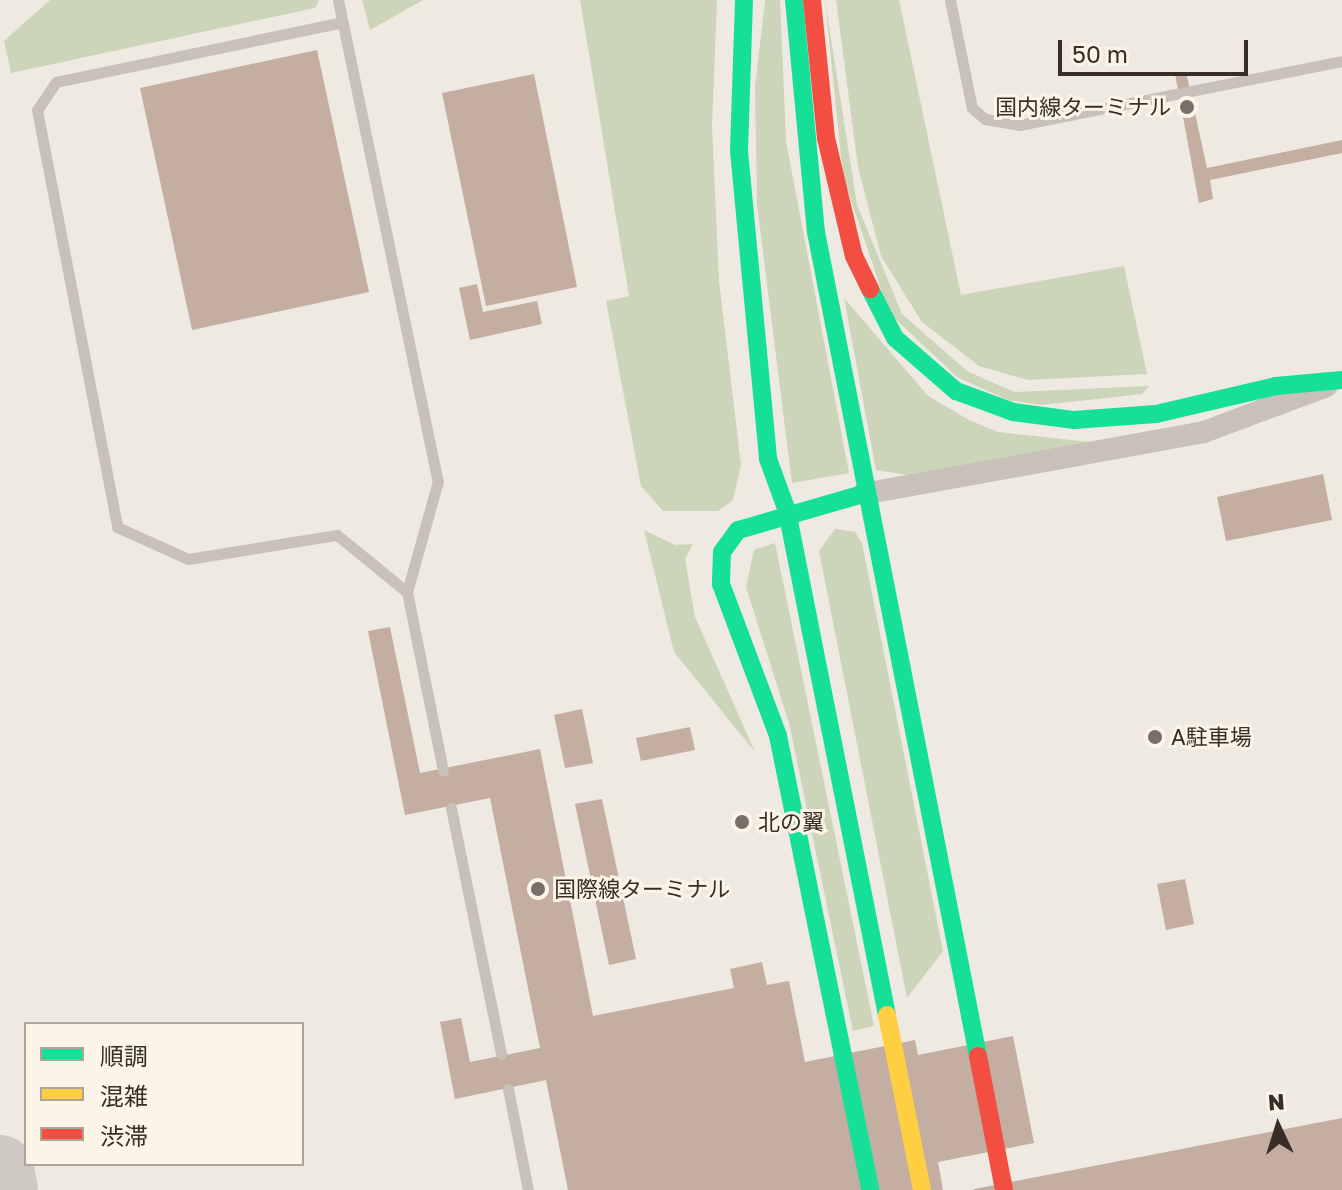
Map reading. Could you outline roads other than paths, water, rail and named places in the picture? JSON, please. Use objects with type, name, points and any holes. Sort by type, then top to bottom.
[{"type":"street","points":[[744,0],[739,151],[749,319],[768,459],[787,511],[922,1190]]},
{"type":"street","points":[[794,0],[816,232],[863,494],[1004,1190]]},
{"type":"street","points":[[812,0],[826,138],[854,256],[895,338],[956,391],[1013,412],[1074,420],[1156,414],[1340,380]]},
{"type":"street","points":[[870,1190],[778,736],[721,584],[722,552],[738,530],[787,511],[863,494],[1204,432],[1274,411],[1340,380]]},
{"type":"lane","points":[[338,0],[438,481],[407,592],[443,770]]},
{"type":"lane","points":[[950,0],[972,108],[985,119],[1019,125],[1342,61]]},
{"type":"lane","points":[[343,22],[56,82],[37,110],[117,527],[188,559],[337,535],[407,592]]},
{"type":"lane","points":[[451,808],[501,1054]]},
{"type":"lane","points":[[508,1089],[528,1190]]},
{"type":"place","name":"国内線ターミナル","points":[[1187,107]]},
{"type":"place","name":"A駐車場","points":[[1155,737]]},
{"type":"place","name":"北の翼","points":[[742,822]]},
{"type":"place","name":"国際線ターミナル","points":[[538,889]]}]
